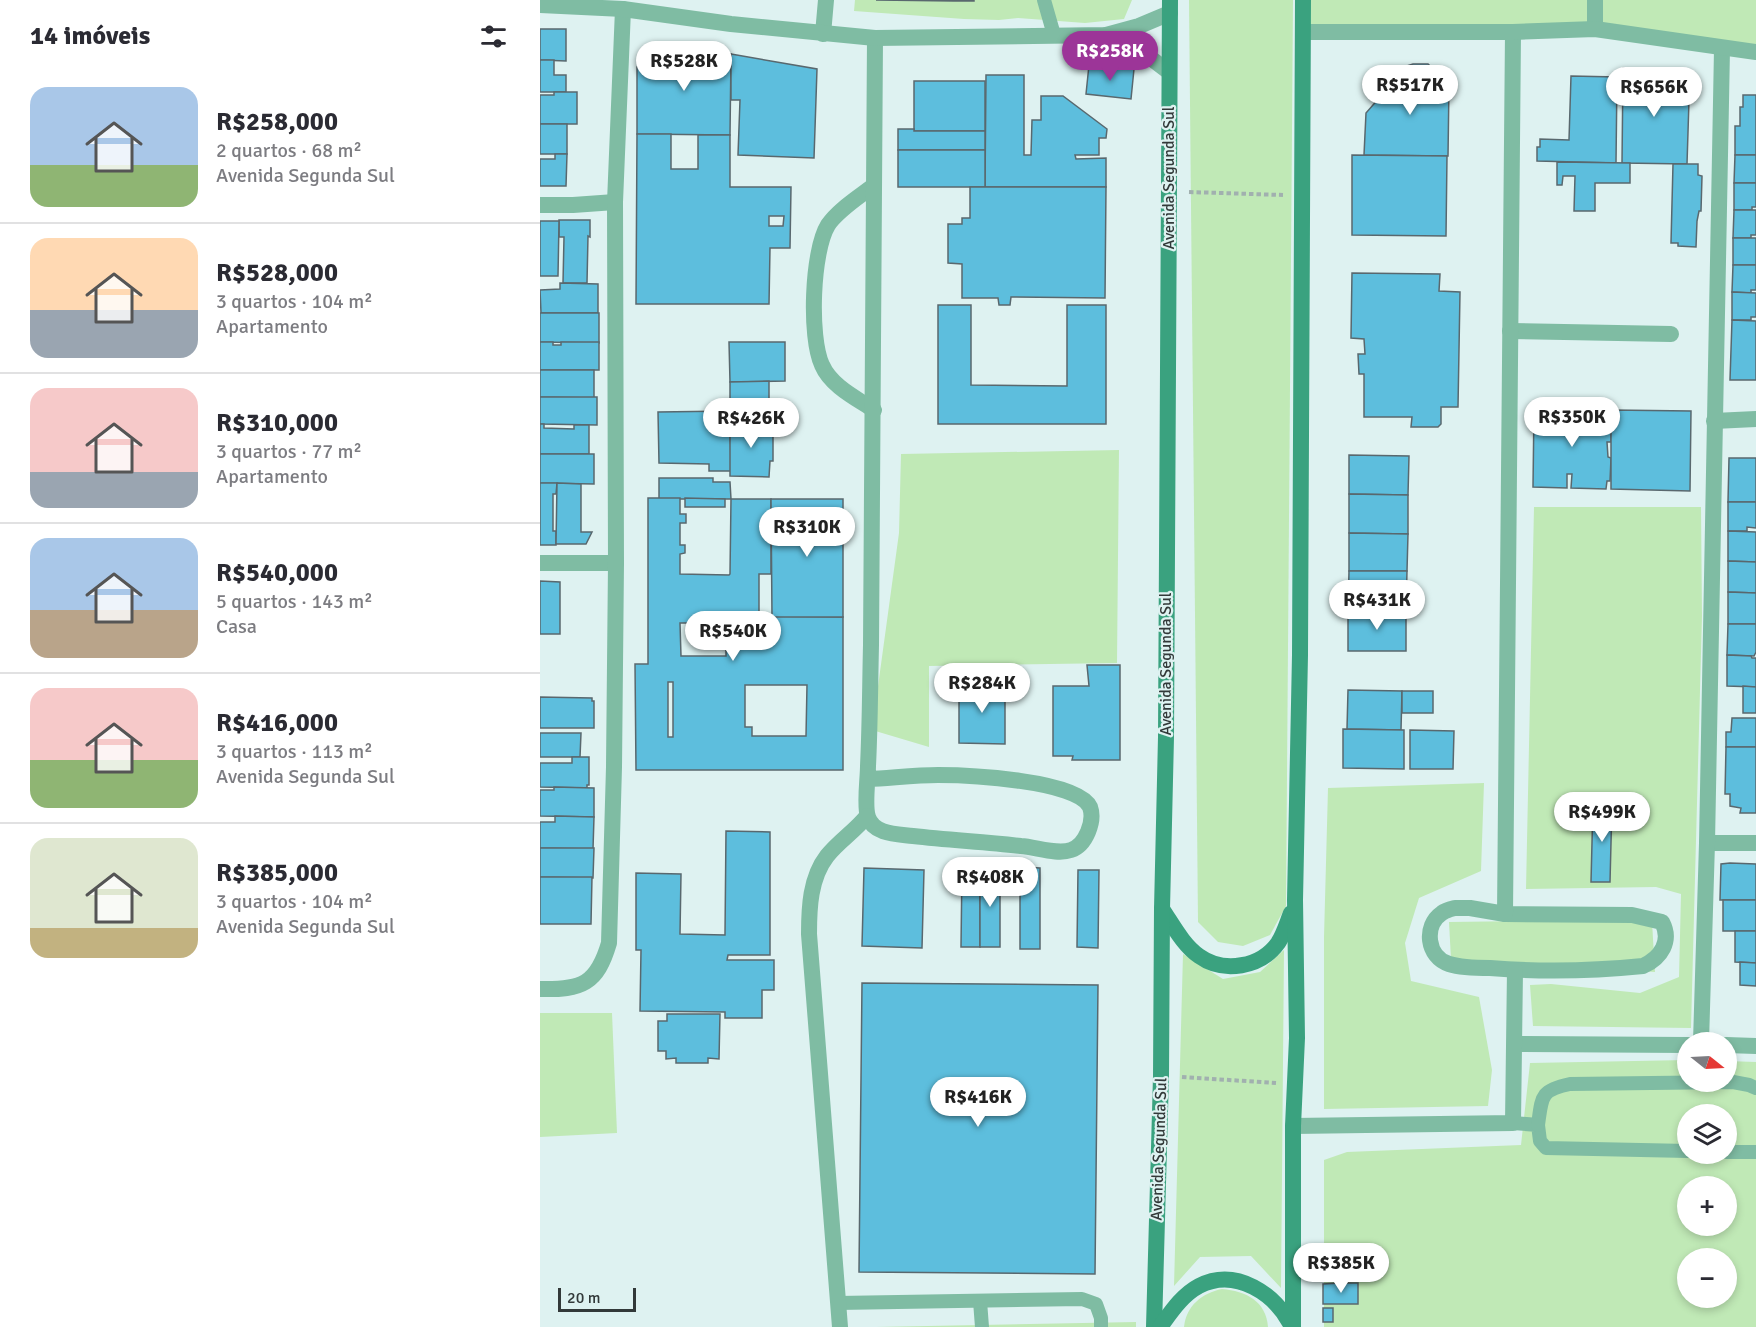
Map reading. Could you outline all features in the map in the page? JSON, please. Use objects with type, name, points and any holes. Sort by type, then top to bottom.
[{"type":"main road","points":[[1292,1327],[1293,1126],[1297,1038],[1295,900],[1300,655],[1303,0]]},
{"type":"main road","name":"Avenida Segunda Sul","points":[[1154,1327],[1161,1076],[1166,738],[1170,7]]},
{"type":"main road","points":[[1162,909],[1182,938],[1199,957],[1218,965],[1230,966],[1257,961],[1269,954],[1279,942],[1295,900]]},
{"type":"main road","points":[[1160,1327],[1184,1297],[1199,1286],[1215,1281],[1232,1280],[1264,1292],[1279,1305],[1292,1327]]},
{"type":"street","points":[[823,34],[826,0]]},
{"type":"street","points":[[1595,29],[1596,0]]},
{"type":"street","points":[[540,4],[623,9],[730,24],[875,38],[1106,35],[1139,26],[1170,7]]},
{"type":"street","points":[[540,989],[557,990],[574,987],[588,981],[603,964],[609,943],[614,778],[616,563],[615,202],[623,9]]},
{"type":"street","points":[[1303,32],[1513,32],[1595,29],[1722,49],[1756,52]]},
{"type":"street","points":[[1505,914],[1513,32]]},
{"type":"street","points":[[1106,35],[1140,50],[1169,72]]},
{"type":"street","points":[[868,779],[938,775],[999,778],[1047,785],[1084,798],[1091,811],[1092,819],[1084,839],[1077,847],[1061,852],[892,834],[878,829],[867,816],[874,410],[875,38]]},
{"type":"street","points":[[1701,1032],[1722,49]]},
{"type":"street","points":[[873,186],[829,225],[818,256],[814,292],[818,351],[822,365],[840,387],[874,410]]},
{"type":"street","points":[[540,205],[615,202]]},
{"type":"street","points":[[1510,331],[1671,334]]},
{"type":"street","points":[[1714,422],[1756,419]]},
{"type":"street","points":[[540,563],[616,563]]},
{"type":"street","points":[[840,1327],[810,945],[810,900],[825,858],[867,816]]},
{"type":"street","points":[[1707,843],[1756,843]]},
{"type":"street","points":[[1455,908],[1470,908],[1505,914],[1632,915],[1662,922],[1665,929],[1665,945],[1660,954],[1652,962],[1643,966],[1515,970],[1450,965],[1440,960],[1429,944],[1434,922],[1442,913],[1455,908]]},
{"type":"street","points":[[1293,1126],[1513,1123],[1515,970]]},
{"type":"street","points":[[1515,1044],[1677,1045]]},
{"type":"street","points":[[1737,1045],[1756,1046]]},
{"type":"lane","points":[[1044,0],[1054,35]]},
{"type":"lane","points":[[1677,1151],[1546,1148],[1541,1144],[1538,1125],[1545,1094],[1549,1089],[1570,1084],[1733,1082],[1756,1088]]},
{"type":"lane","points":[[1513,1123],[1538,1125]]},
{"type":"lane","points":[[1737,1152],[1756,1152]]},
{"type":"lane","points":[[838,1303],[1082,1299],[1096,1304],[1101,1318],[1101,1327]]},
{"type":"lane","points":[[980,1301],[982,1327]]},
{"type":"path","points":[[1169,192],[1302,196]]},
{"type":"path","points":[[1161,1076],[1295,1084]]},
{"type":"green space","points":[[855,0],[1132,0],[1124,19],[1085,23],[1018,18],[964,19],[854,11]]},
{"type":"green space","points":[[1189,0],[1293,0],[1286,906],[1270,935],[1243,946],[1218,942],[1198,922]]},
{"type":"green space","points":[[1303,0],[1756,0],[1756,52],[1595,29],[1303,32]]},
{"type":"green space","points":[[1119,450],[1117,663],[929,666],[929,747],[872,730],[899,533],[901,454]]},
{"type":"green space","points":[[1534,507],[1701,507],[1702,616],[1691,1028],[1533,1026],[1530,985],[1551,984],[1640,993],[1679,977],[1681,894],[1656,887],[1526,889]]},
{"type":"green space","points":[[1484,783],[1481,871],[1419,898],[1405,943],[1411,981],[1479,997],[1492,1070],[1488,1106],[1324,1109],[1324,937],[1328,788]]},
{"type":"green space","points":[[1449,922],[1652,922],[1655,972],[1451,959]]},
{"type":"green space","points":[[1284,950],[1281,1288],[1251,1256],[1200,1257],[1174,1286],[1183,954],[1223,979],[1260,972]]},
{"type":"green space","points":[[540,1013],[612,1013],[617,1133],[540,1137]]},
{"type":"green space","points":[[1677,1060],[1677,1092],[1737,1092],[1737,1061],[1756,1062],[1756,1327],[1324,1327],[1324,1160],[1347,1152],[1521,1145],[1530,1063]]},
{"type":"green space","points":[[1222,1289],[1239,1292],[1253,1299],[1263,1310],[1268,1327],[1184,1327],[1188,1313],[1196,1302]]},
{"type":"green space","points":[[1136,1322],[1136,1327],[876,1327]]},
{"type":"building","points":[[876,0],[974,0],[974,1],[954,1]]},
{"type":"building","points":[[540,29],[566,29],[566,61],[540,60]]},
{"type":"building","points":[[663,42],[731,54],[730,135],[637,134],[637,67]]},
{"type":"building","points":[[731,54],[817,69],[814,158],[738,155],[740,100],[731,100]]},
{"type":"building","points":[[540,60],[554,60],[554,75],[566,75],[566,92],[540,92]]},
{"type":"building","points":[[1428,64],[1449,84],[1448,156],[1364,155],[1366,113],[1407,66]]},
{"type":"building","points":[[1089,65],[1134,69],[1131,99],[1086,94]]},
{"type":"building","points":[[1623,68],[1657,68],[1657,73],[1675,74],[1674,86],[1685,85],[1689,100],[1687,164],[1622,163]]},
{"type":"building","points":[[986,75],[1024,75],[1024,155],[1031,155],[1032,120],[1041,120],[1041,96],[1063,96],[1107,129],[1106,138],[1099,138],[1099,155],[1075,155],[1076,159],[1106,158],[1106,187],[985,187]]},
{"type":"building","points":[[1571,76],[1617,77],[1616,163],[1537,161],[1537,147],[1540,147],[1540,139],[1569,140]]},
{"type":"building","points":[[914,81],[985,81],[985,131],[914,131]]},
{"type":"building","points":[[554,92],[577,92],[577,124],[540,124],[540,95],[554,95]]},
{"type":"building","points":[[1743,95],[1756,95],[1756,155],[1735,155],[1735,126],[1740,126],[1740,107],[1743,107]]},
{"type":"building","points":[[540,124],[567,124],[567,154],[540,154]]},
{"type":"building","points":[[898,129],[985,131],[985,150],[898,150]]},
{"type":"building","points":[[637,134],[671,134],[671,169],[698,169],[698,135],[730,135],[730,187],[791,187],[790,248],[770,248],[769,304],[636,304]],"holes":[[[769,216],[784,216],[783,226],[769,226]]]},
{"type":"building","points":[[898,150],[985,150],[985,187],[898,187]]},
{"type":"building","points":[[555,154],[567,154],[566,186],[540,186],[540,159],[555,159]]},
{"type":"building","points":[[1352,155],[1447,156],[1446,236],[1352,235]]},
{"type":"building","points":[[1735,155],[1756,155],[1756,183],[1734,183]]},
{"type":"building","points":[[1557,162],[1630,163],[1630,183],[1595,183],[1595,211],[1574,211],[1575,176],[1563,176],[1562,185],[1557,185]]},
{"type":"building","points":[[1673,164],[1698,164],[1698,175],[1702,176],[1701,211],[1699,211],[1697,221],[1696,247],[1678,246],[1678,243],[1671,243]]},
{"type":"building","points":[[1734,183],[1756,183],[1756,207],[1752,207],[1752,210],[1734,210]]},
{"type":"building","points":[[970,187],[1106,187],[1105,298],[1011,297],[1010,305],[999,305],[998,298],[962,298],[962,264],[948,263],[948,224],[962,224],[962,218],[970,218]]},
{"type":"building","points":[[1734,210],[1756,210],[1756,235],[1751,235],[1751,238],[1733,238]]},
{"type":"building","points":[[559,220],[590,220],[587,283],[563,283],[564,237],[559,237]]},
{"type":"building","points":[[540,221],[559,221],[558,276],[540,276]]},
{"type":"building","points":[[1733,238],[1756,238],[1756,265],[1733,265]]},
{"type":"building","points":[[1733,265],[1756,265],[1756,290],[1751,290],[1751,293],[1732,292]]},
{"type":"building","points":[[1352,273],[1440,274],[1439,291],[1460,292],[1458,407],[1441,407],[1441,424],[1438,427],[1411,427],[1412,417],[1364,417],[1364,374],[1359,374],[1358,354],[1365,354],[1364,339],[1351,338]]},
{"type":"building","points":[[560,283],[598,284],[598,313],[541,313],[540,290],[560,289]]},
{"type":"building","points":[[1732,292],[1756,293],[1756,317],[1751,317],[1751,320],[1732,320]]},
{"type":"building","points":[[938,305],[971,305],[971,385],[1067,386],[1067,305],[1106,305],[1106,424],[938,424]]},
{"type":"building","points":[[540,313],[599,313],[599,343],[540,342]]},
{"type":"building","points":[[1732,320],[1756,321],[1756,380],[1730,380]]},
{"type":"building","points":[[540,342],[553,342],[553,345],[561,345],[561,342],[599,342],[599,370],[540,370]]},
{"type":"building","points":[[729,342],[785,342],[785,381],[730,382]]},
{"type":"building","points":[[540,370],[594,370],[594,398],[540,397]]},
{"type":"building","points":[[769,381],[769,422],[730,422],[730,382]]},
{"type":"building","points":[[540,397],[597,397],[597,425],[540,424]]},
{"type":"building","points":[[1534,409],[1607,410],[1608,415],[1612,415],[1611,442],[1607,442],[1608,457],[1611,458],[1610,481],[1607,481],[1606,489],[1571,488],[1572,474],[1567,474],[1567,488],[1533,487]]},
{"type":"building","points":[[1611,410],[1691,411],[1690,491],[1611,489]]},
{"type":"building","points":[[730,411],[731,471],[709,471],[709,464],[659,463],[658,412]]},
{"type":"building","points":[[730,422],[773,422],[773,461],[770,461],[769,477],[730,476]]},
{"type":"building","points":[[540,424],[544,424],[544,428],[574,429],[574,425],[589,425],[589,454],[540,454]]},
{"type":"building","points":[[540,454],[594,454],[594,484],[540,483]]},
{"type":"building","points":[[1349,455],[1409,456],[1408,495],[1349,494]]},
{"type":"building","points":[[1729,458],[1756,458],[1756,502],[1728,502]]},
{"type":"building","points":[[659,478],[713,478],[713,482],[730,482],[731,499],[659,499]]},
{"type":"building","points":[[540,483],[557,483],[556,494],[553,494],[553,531],[556,531],[556,545],[540,545]]},
{"type":"building","points":[[557,483],[581,484],[581,532],[592,532],[586,544],[556,544]]},
{"type":"building","points":[[1349,494],[1408,495],[1408,534],[1349,533]]},
{"type":"building","points":[[648,498],[680,498],[680,514],[686,514],[686,523],[680,523],[680,545],[685,545],[685,553],[680,554],[680,574],[729,575],[731,499],[771,499],[771,574],[759,574],[759,616],[843,617],[843,770],[636,770],[635,664],[648,664]],"holes":[[[680,623],[726,623],[726,656],[681,656]],[[668,682],[673,682],[673,737],[668,737]],[[745,685],[807,685],[806,736],[752,736],[752,727],[745,727]]]},
{"type":"building","points":[[685,498],[725,499],[725,507],[685,507]]},
{"type":"building","points":[[771,499],[843,499],[843,617],[772,617]]},
{"type":"building","points":[[1728,502],[1756,502],[1756,528],[1747,527],[1747,531],[1728,531]]},
{"type":"building","points":[[1728,531],[1756,532],[1756,562],[1728,561]]},
{"type":"building","points":[[1349,533],[1408,534],[1407,571],[1349,571]]},
{"type":"building","points":[[1728,561],[1756,562],[1756,593],[1728,592]]},
{"type":"building","points":[[1349,571],[1407,571],[1406,612],[1348,611]]},
{"type":"building","points":[[540,581],[560,582],[560,634],[540,634]]},
{"type":"building","points":[[1728,592],[1756,593],[1756,624],[1728,624]]},
{"type":"building","points":[[1348,611],[1406,612],[1406,651],[1348,651]]},
{"type":"building","points":[[1728,624],[1756,624],[1754,656],[1727,655]]},
{"type":"building","points":[[1727,655],[1756,658],[1756,687],[1727,686]]},
{"type":"building","points":[[1087,665],[1120,665],[1120,760],[1072,760],[1073,756],[1053,756],[1053,686],[1089,686]]},
{"type":"building","points":[[959,685],[1005,686],[1005,744],[959,743]]},
{"type":"building","points":[[1743,686],[1756,687],[1756,713],[1743,713]]},
{"type":"building","points":[[1348,690],[1402,691],[1401,730],[1347,729]]},
{"type":"building","points":[[1402,691],[1433,691],[1433,713],[1402,713]]},
{"type":"building","points":[[540,697],[592,698],[594,728],[540,728]]},
{"type":"building","points":[[1732,718],[1756,718],[1756,747],[1726,747],[1726,732],[1731,732]]},
{"type":"building","points":[[1343,729],[1404,730],[1404,769],[1343,768]]},
{"type":"building","points":[[1410,730],[1454,731],[1453,769],[1410,769]]},
{"type":"building","points":[[540,733],[581,733],[580,757],[540,757]]},
{"type":"building","points":[[1726,747],[1756,747],[1756,813],[1740,813],[1741,808],[1730,806],[1730,794],[1725,794]]},
{"type":"building","points":[[572,757],[589,757],[589,785],[587,788],[540,787],[540,763],[572,763]]},
{"type":"building","points":[[554,787],[594,788],[594,817],[540,816],[540,790],[554,790]]},
{"type":"building","points":[[1593,804],[1612,804],[1610,882],[1591,882]]},
{"type":"building","points":[[555,816],[594,817],[593,849],[540,848],[540,822],[555,822]]},
{"type":"building","points":[[726,831],[770,832],[770,955],[728,955],[727,960],[774,960],[774,990],[762,990],[762,1018],[725,1018],[725,1012],[640,1011],[641,950],[636,950],[636,873],[681,874],[680,934],[725,935]]},
{"type":"building","points":[[540,848],[594,848],[593,878],[540,877]]},
{"type":"building","points":[[1721,864],[1756,864],[1756,900],[1720,900]]},
{"type":"building","points":[[1020,867],[1040,868],[1040,949],[1020,949]]},
{"type":"building","points":[[864,868],[924,870],[922,948],[862,946]]},
{"type":"building","points":[[962,868],[980,869],[980,947],[961,947]]},
{"type":"building","points":[[980,869],[1000,869],[1000,947],[980,947]]},
{"type":"building","points":[[1078,870],[1099,870],[1098,948],[1077,947]]},
{"type":"building","points":[[540,877],[592,877],[591,924],[540,924]]},
{"type":"building","points":[[1723,900],[1756,900],[1756,931],[1723,931]]},
{"type":"building","points":[[1735,931],[1756,931],[1756,963],[1735,962]]},
{"type":"building","points":[[1740,962],[1756,963],[1756,986],[1740,985]]},
{"type":"building","points":[[862,983],[1098,985],[1095,1274],[859,1272]]},
{"type":"building","points":[[667,1014],[720,1014],[719,1059],[708,1058],[708,1063],[676,1063],[676,1058],[666,1059],[666,1051],[658,1051],[658,1021],[667,1021]]},
{"type":"building","points":[[1358,1283],[1358,1304],[1323,1304],[1323,1284]]},
{"type":"building","points":[[1323,1308],[1333,1308],[1333,1322],[1323,1322]]}]
